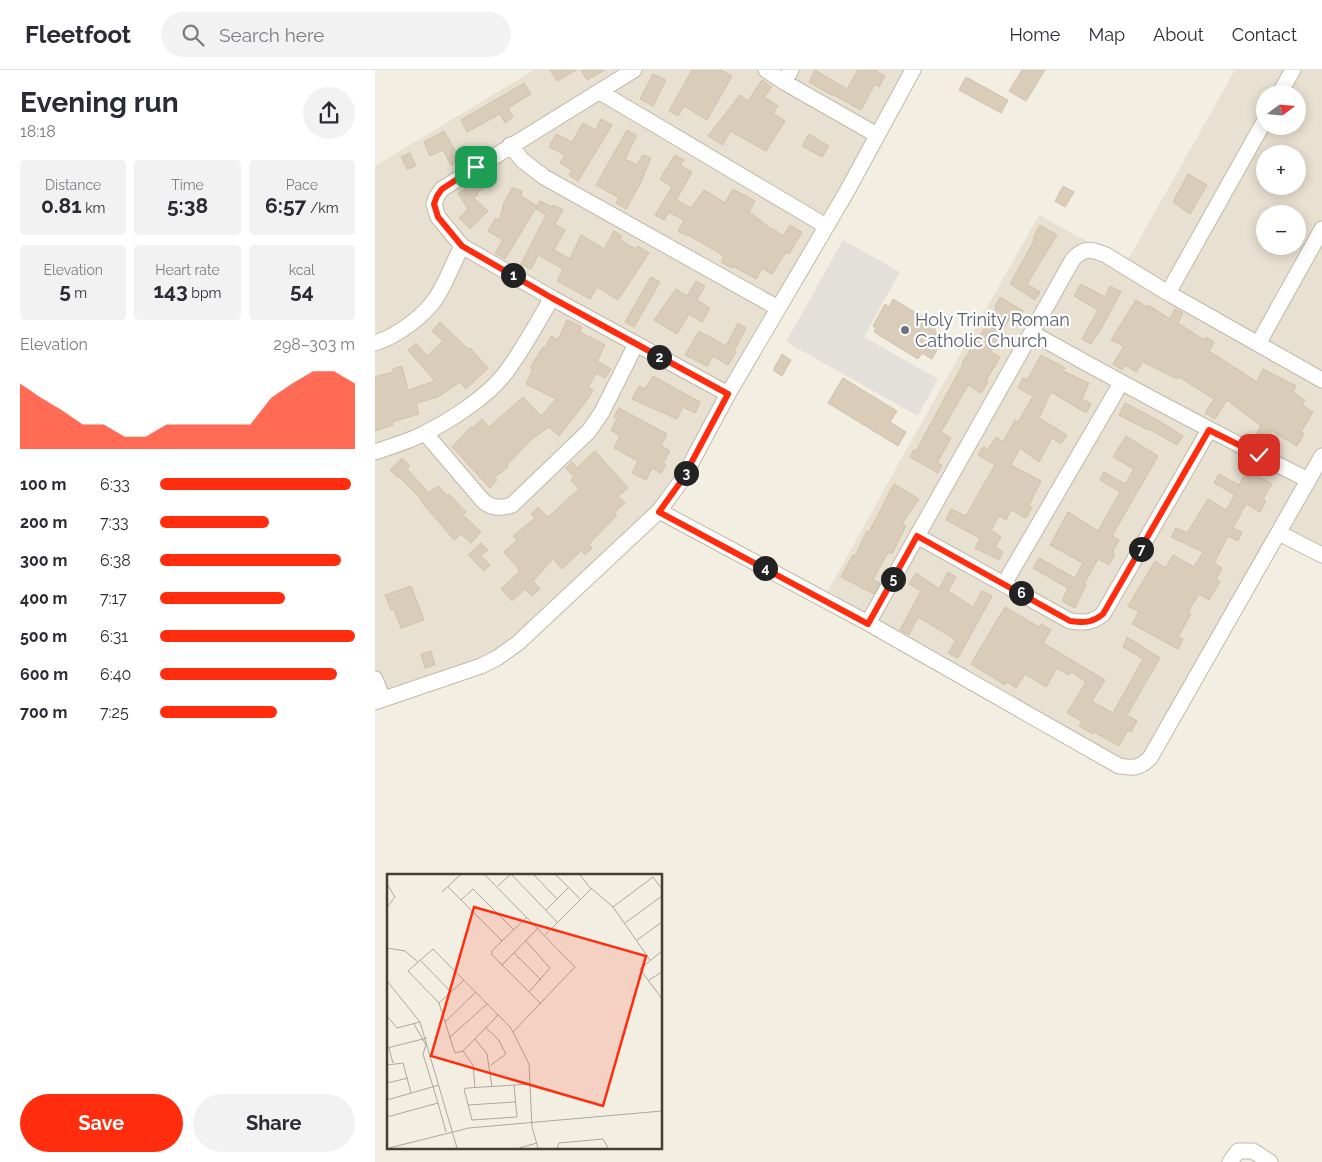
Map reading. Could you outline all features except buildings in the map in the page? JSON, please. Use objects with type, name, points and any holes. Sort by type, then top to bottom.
[{"type":"street","points":[[634,70],[442,189],[434,204],[438,217],[462,246],[552,298],[728,394]]},
{"type":"street","points":[[766,70],[787,76],[877,135]]},
{"type":"street","points":[[375,679],[379,701],[481,666],[497,658],[518,643],[659,512],[682,480],[728,394],[846,193],[913,70]]},
{"type":"street","points":[[1284,85],[1293,70]]},
{"type":"street","points":[[601,92],[825,226]]},
{"type":"street","points":[[1168,293],[1257,135]]},
{"type":"street","points":[[511,146],[522,160],[544,177],[778,308]]},
{"type":"street","points":[[1258,344],[1322,229]]},
{"type":"street","points":[[375,343],[397,333],[413,321],[436,298],[462,246]]},
{"type":"street","points":[[868,624],[1073,259],[1079,253],[1088,249],[1106,254],[1168,293],[1322,380]]},
{"type":"street","points":[[375,452],[425,433],[484,394],[502,377],[518,355],[552,298]]},
{"type":"street","points":[[1032,332],[1121,383],[1308,480]]},
{"type":"street","points":[[425,433],[485,502],[496,508],[513,505],[589,431],[602,412],[636,344]]},
{"type":"street","points":[[1004,584],[1121,383]]},
{"type":"street","points":[[917,536],[1070,621],[1095,621],[1103,614],[1209,430]]},
{"type":"street","points":[[659,512],[868,624],[1119,766],[1137,767],[1143,765],[1150,758],[1322,456]]},
{"type":"street","points":[[1279,533],[1322,556]]},
{"type":"street","points":[[1230,1162],[1238,1151],[1253,1151],[1270,1162]]},
{"type":"shaded area","points":[[534,70],[909,70],[677,479],[656,509],[513,639],[479,662],[375,698],[375,166]]},
{"type":"shaded area","points":[[1235,70],[1322,70],[1322,553],[1276,528],[1143,759],[1122,762],[828,591],[1039,215],[1085,240],[1121,272]]},
{"type":"shaded area","points":[[843,240],[900,272],[864,337],[938,379],[918,416],[786,342]]},
{"type":"place","name":"Holy Trinity Roman Catholic Church","points":[[905,330]]},
{"type":"route","points":[[476,167],[442,189],[434,204],[438,217],[462,246],[552,298],[728,394],[682,480],[659,512],[868,624],[917,536],[1070,621],[1095,621],[1103,614],[1209,430],[1259,455]]}]
